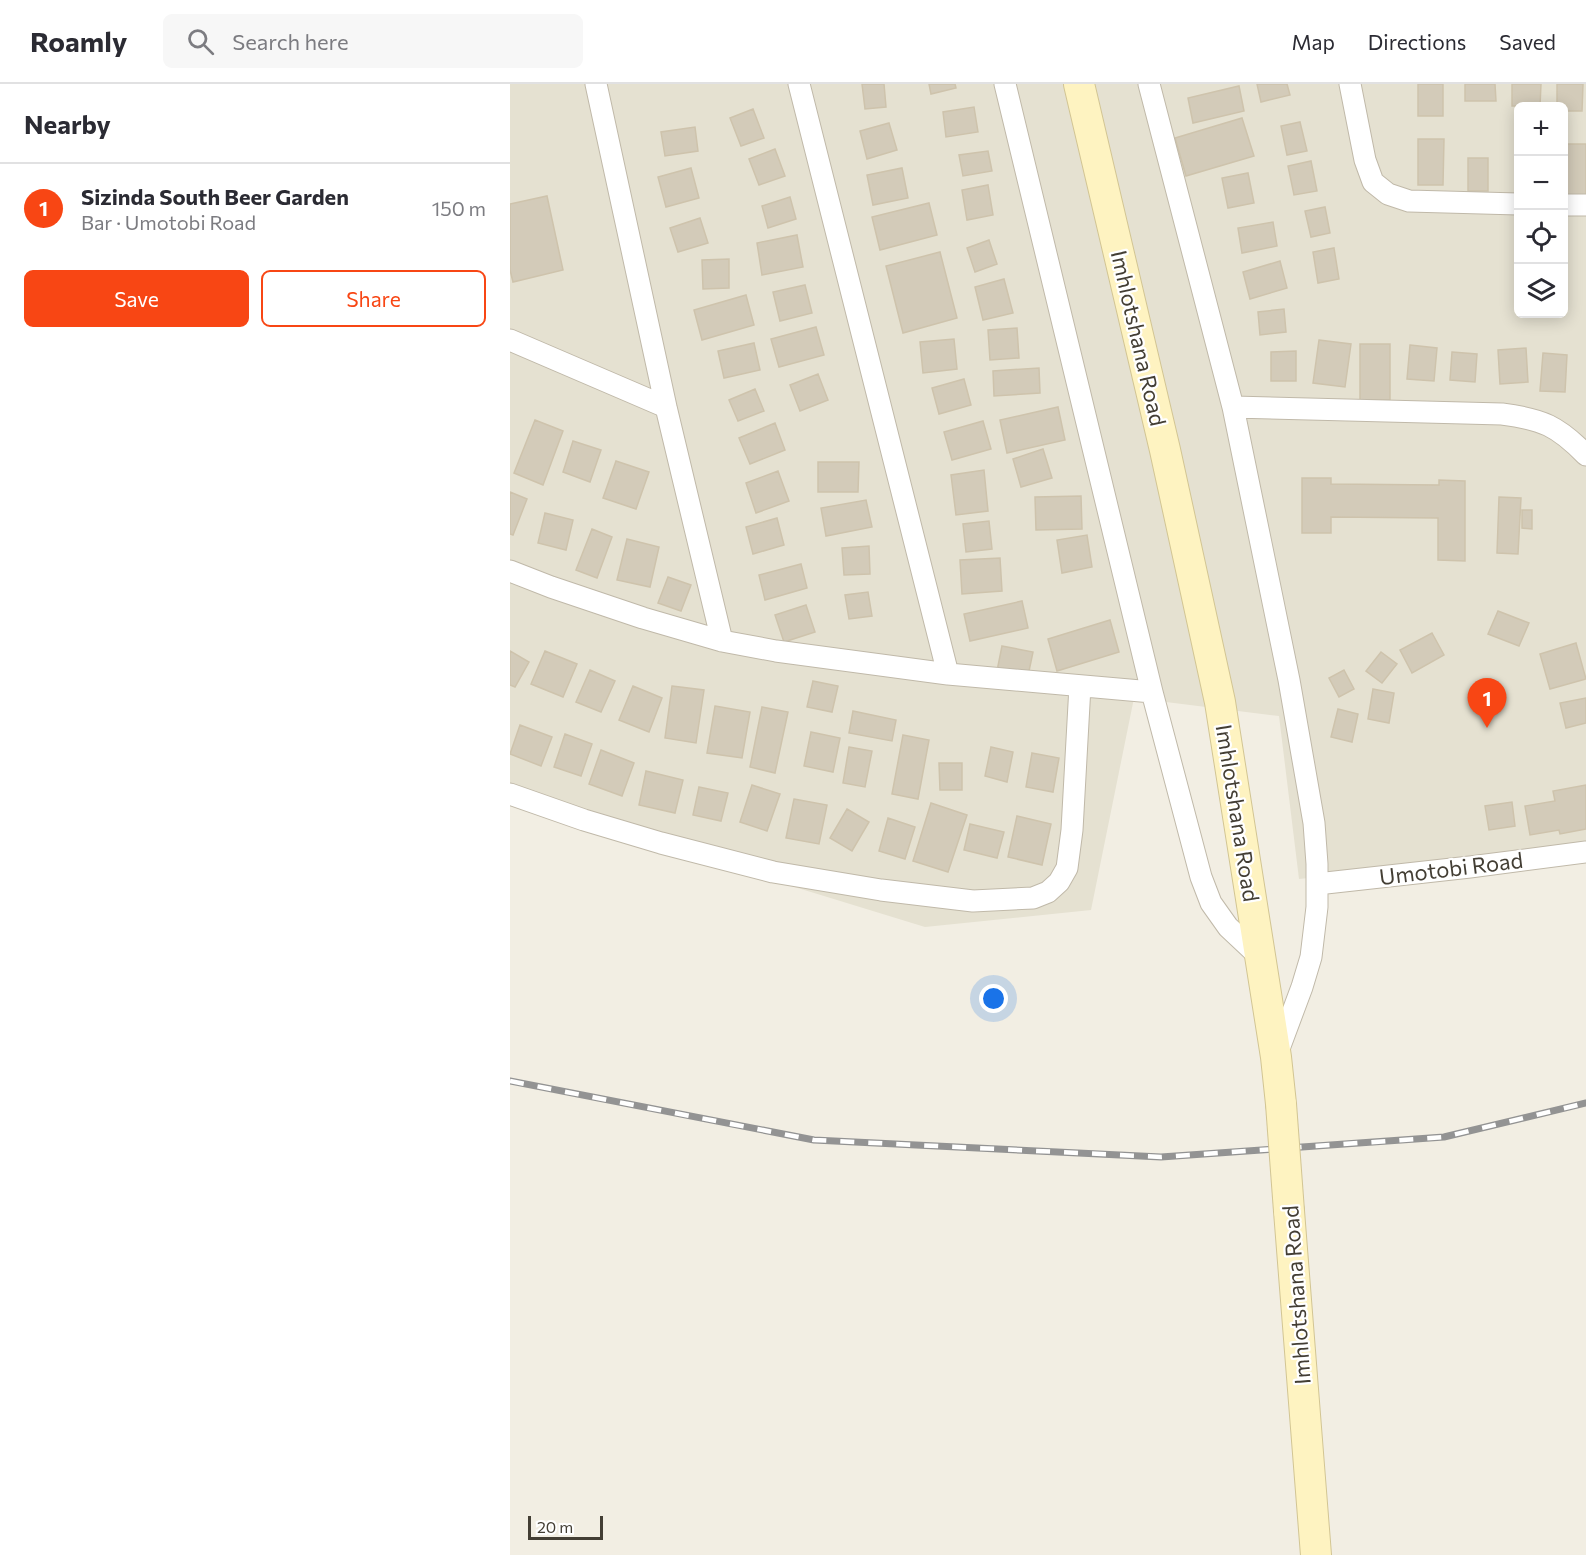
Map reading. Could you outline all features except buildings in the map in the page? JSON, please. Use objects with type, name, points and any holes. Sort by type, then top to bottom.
[{"type":"street","points":[[596,84],[666,407],[722,641]]},
{"type":"street","points":[[800,84],[948,674]]},
{"type":"street","points":[[1005,84],[1152,692],[1201,877],[1211,903],[1228,927],[1261,958]]},
{"type":"street","name":"Imhlotshana Road","points":[[1079,84],[1165,450],[1220,702],[1276,1057],[1316,1555]]},
{"type":"street","points":[[1149,84],[1233,407],[1293,702],[1314,823],[1317,907],[1311,957],[1276,1057]]},
{"type":"street","points":[[1350,84],[1365,159],[1373,182],[1388,194],[1409,201],[1514,204]]},
{"type":"street","points":[[1568,205],[1586,206]]},
{"type":"street","points":[[510,340],[666,407]]},
{"type":"street","points":[[1233,407],[1502,414],[1528,417],[1552,426],[1570,438],[1586,455]]},
{"type":"street","points":[[510,571],[643,618],[722,641],[776,651],[948,674],[1152,692]]},
{"type":"street","points":[[510,794],[584,820],[661,843],[773,872],[881,890],[973,901],[1033,898],[1048,892],[1059,882],[1067,868],[1072,830],[1080,686]]},
{"type":"street","name":"Umotobi Road","points":[[1317,884],[1586,852]]},
{"type":"shaded area","points":[[510,84],[1586,84],[1586,849],[1299,879],[1279,716],[1134,698],[1091,910],[925,927],[510,800]]},
{"type":"railway","points":[[510,1081],[814,1140],[1161,1157],[1444,1137],[1586,1103]]},
{"type":"place","name":"Sizinda South Beer Garden","points":[[1487,728]]}]
